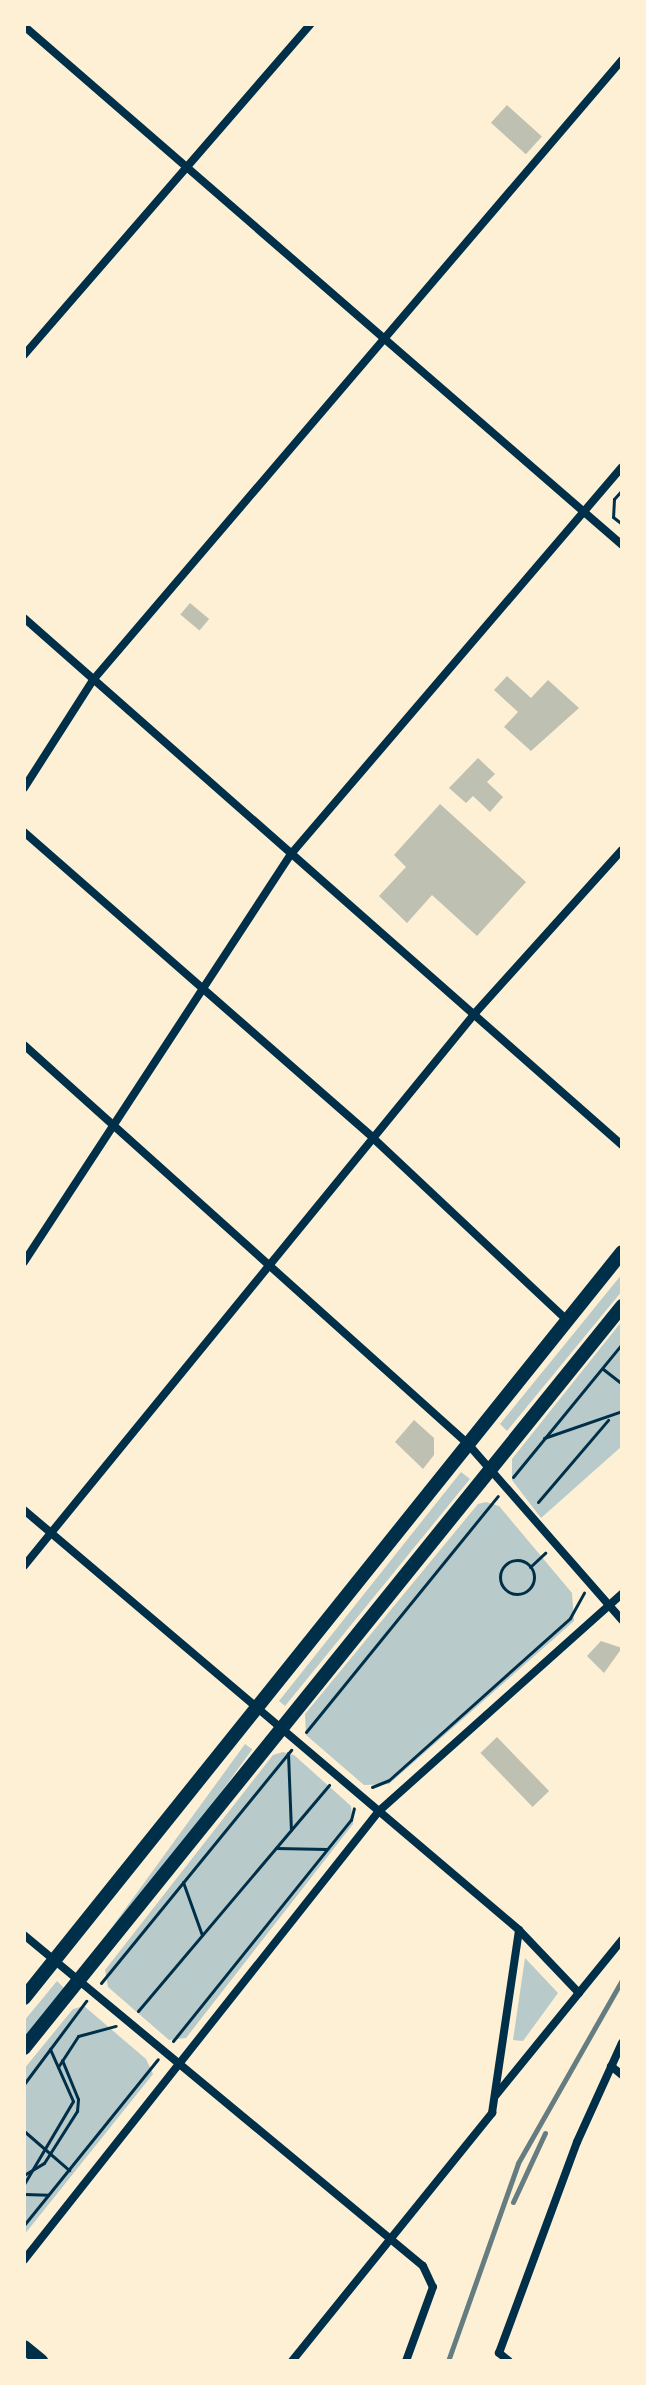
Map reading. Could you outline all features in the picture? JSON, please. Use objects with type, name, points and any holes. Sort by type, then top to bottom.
[{"type":"main road","points":[[24,1998],[622,1252]]},
{"type":"main road","points":[[24,2048],[622,1306]]},
{"type":"main road","points":[[24,2347],[41,2361]]},
{"type":"street","points":[[24,355],[311,24]]},
{"type":"street","points":[[24,26],[190,166],[622,545]]},
{"type":"street","points":[[24,788],[93,680],[387,340],[622,60]]},
{"type":"street","points":[[24,1262],[291,854],[622,467]]},
{"type":"street","points":[[24,618],[291,854],[476,1012],[622,1145]]},
{"type":"street","points":[[24,832],[373,1138],[566,1319]]},
{"type":"street","points":[[24,1566],[265,1266],[476,1012],[622,850]]},
{"type":"street","points":[[24,1045],[265,1266],[468,1444],[526,1516],[607,1608],[622,1620]]},
{"type":"street","points":[[24,1510],[259,1706],[519,1930],[579,1993]]},
{"type":"street","points":[[24,2260],[379,1811],[622,1594]]},
{"type":"street","points":[[292,2361],[492,2113],[519,1930]]},
{"type":"street","points":[[24,1935],[127,2024],[423,2266],[433,2287],[406,2361]]},
{"type":"street","points":[[494,2097],[622,1940]]},
{"type":"street","points":[[509,2361],[499,2353],[577,2142],[622,2043]]},
{"type":"street","points":[[611,2066],[622,2075]]},
{"type":"path","points":[[622,490],[614,499],[613,517],[622,524]]},
{"type":"path","points":[[24,2084],[93,1993],[622,1344]]},
{"type":"path","points":[[603,1369],[622,1384]]},
{"type":"path","points":[[526,1516],[608,1420],[622,1411]]},
{"type":"path","points":[[544,1438],[608,1420]]},
{"type":"path","points":[[530,1567],[553,1546]]},
{"type":"path","points":[[521,1561],[530,1567],[534,1577],[527,1591],[517,1595],[503,1587],[500,1576],[509,1562],[521,1561]]},
{"type":"path","points":[[288,1753],[291,1830]]},
{"type":"path","points":[[58,2067],[82,2034],[127,2024],[337,1775]]},
{"type":"path","points":[[276,1848],[327,1849]]},
{"type":"path","points":[[183,1882],[202,1935]]},
{"type":"path","points":[[24,2184],[73,2101],[50,2049]]},
{"type":"path","points":[[24,2175],[32,2172],[50,2154],[79,2104],[62,2060]]},
{"type":"path","points":[[24,2131],[69,2170]]},
{"type":"path","points":[[24,2194],[49,2195]]},
{"type":"shaded area","points":[[622,1274],[622,1291],[507,1431],[500,1424]]},
{"type":"shaded area","points":[[622,1321],[622,1446],[541,1518],[512,1480],[512,1459]]},
{"type":"shaded area","points":[[461,1472],[470,1479],[285,1706],[279,1701]]},
{"type":"shaded area","points":[[486,1502],[499,1506],[572,1593],[574,1621],[389,1784],[364,1785],[306,1735],[305,1714],[478,1504]]},
{"type":"shaded area","points":[[245,1744],[252,1749],[90,1973],[83,1967]]},
{"type":"shaded area","points":[[283,1752],[294,1755],[351,1806],[353,1824],[186,2038],[169,2040],[108,1987],[105,1970],[273,1755]]},
{"type":"shaded area","points":[[525,1958],[558,1993],[523,2041],[513,2040]]},
{"type":"shaded area","points":[[57,1981],[65,1989],[24,2038],[24,2021]]},
{"type":"shaded area","points":[[84,2006],[146,2059],[153,2074],[24,2235],[24,2069],[73,2009]]},
{"type":"building","points":[[507,105],[542,136],[526,154],[491,123]]},
{"type":"building","points":[[190,603],[209,619],[200,631],[180,614]]},
{"type":"building","points":[[507,676],[531,698],[548,680],[579,708],[531,751],[504,727],[518,712],[494,690]]},
{"type":"building","points":[[478,758],[495,774],[487,782],[503,797],[490,812],[473,796],[466,803],[449,788]]},
{"type":"building","points":[[440,804],[526,882],[477,936],[432,895],[407,923],[379,896],[406,867],[394,855]]},
{"type":"building","points":[[414,1420],[434,1438],[434,1455],[423,1469],[395,1442]]},
{"type":"building","points":[[601,1641],[622,1648],[604,1673],[587,1656]]},
{"type":"building","points":[[497,1737],[549,1791],[533,1807],[480,1753]]},
{"type":"railway","points":[[448,2361],[518,2163],[622,1980]]},
{"type":"railway","points":[[513,2202],[545,2133]]}]
